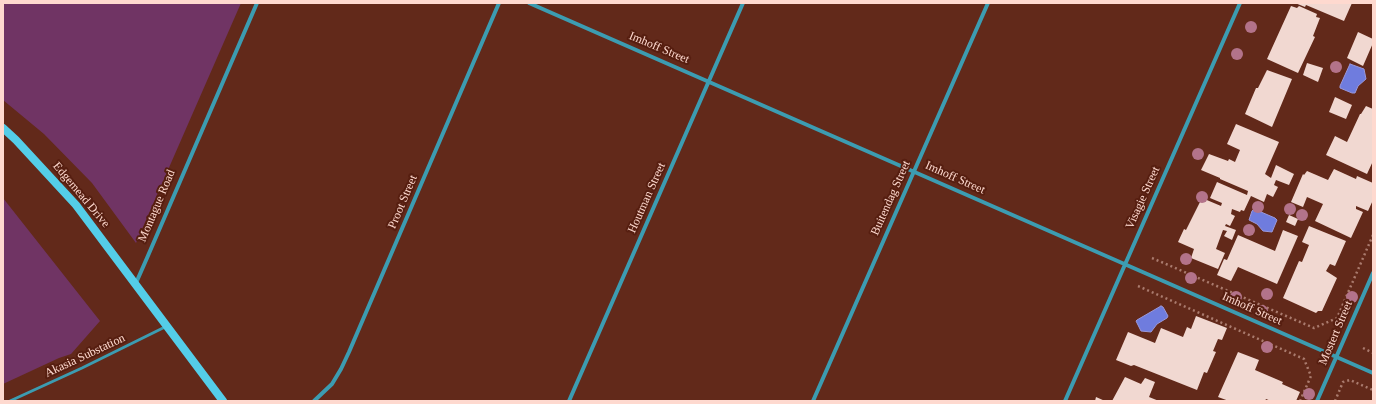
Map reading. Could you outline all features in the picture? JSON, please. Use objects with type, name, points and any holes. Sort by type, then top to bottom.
[{"type":"street","name":"Montague Road","points":[[136,283],[257,3]]},
{"type":"street","name":"Proot Street","points":[[314,401],[332,384],[349,352],[499,3]]},
{"type":"street","name":"Imhoff Street","points":[[529,3],[1373,373]]},
{"type":"street","name":"Houtman Street","points":[[569,401],[744,3]]},
{"type":"street","name":"Buitendag Street","points":[[813,401],[988,3]]},
{"type":"street","name":"Visagie Street","points":[[1065,401],[1240,3]]},
{"type":"street","name":"Edgemead Drive","points":[[3,128],[76,205],[136,283]]},
{"type":"street","name":"Mostert Street","points":[[1317,401],[1373,272]]},
{"type":"street","points":[[136,283],[223,401]]},
{"type":"lane","name":"Akasia Substation","points":[[10,401],[167,326]]},
{"type":"path","points":[[1152,258],[1314,328],[1337,318],[1373,235]]},
{"type":"path","points":[[1138,286],[1304,359],[1311,376],[1300,401]]},
{"type":"path","points":[[1363,348],[1373,353]]},
{"type":"path","points":[[1335,401],[1343,382],[1350,380],[1373,390]]},
{"type":"shaded area","points":[[3,3],[241,3],[136,243],[92,183],[44,134],[3,100]]},
{"type":"shaded area","points":[[3,198],[100,321],[71,354],[3,384]]},
{"type":"water","points":[[1350,64],[1364,69],[1366,79],[1358,86],[1355,93],[1340,88]]},
{"type":"water","points":[[1254,209],[1277,220],[1272,232],[1263,231],[1257,224],[1249,220]]},
{"type":"water","points":[[1161,306],[1168,316],[1167,318],[1157,324],[1151,332],[1141,331],[1136,321]]},
{"type":"building","points":[[1295,3],[1352,3],[1344,21],[1306,5],[1305,7]]},
{"type":"building","points":[[1291,6],[1297,8],[1299,6],[1317,14],[1316,17],[1320,18],[1313,36],[1315,37],[1298,73],[1267,59]]},
{"type":"building","points":[[1358,32],[1373,39],[1373,43],[1363,66],[1347,58]]},
{"type":"building","points":[[1307,63],[1323,68],[1318,82],[1303,75]]},
{"type":"building","points":[[1267,70],[1292,79],[1272,127],[1245,114],[1256,88],[1258,88]]},
{"type":"building","points":[[1335,97],[1352,105],[1346,119],[1329,112]]},
{"type":"building","points":[[1366,106],[1373,109],[1373,161],[1367,174],[1326,155],[1335,136],[1347,142],[1360,114]]},
{"type":"building","points":[[1236,124],[1279,142],[1265,174],[1271,178],[1276,165],[1294,174],[1289,185],[1276,180],[1274,185],[1278,187],[1273,197],[1267,194],[1264,202],[1251,196],[1244,211],[1241,210],[1240,212],[1232,209],[1231,214],[1235,216],[1230,226],[1226,224],[1225,226],[1236,230],[1232,240],[1224,236],[1227,231],[1223,230],[1216,249],[1225,253],[1218,269],[1191,258],[1194,249],[1178,242],[1184,229],[1186,230],[1202,198],[1221,206],[1222,203],[1210,198],[1217,182],[1247,195],[1248,191],[1201,170],[1209,154],[1235,162],[1240,150],[1227,144]]},
{"type":"building","points":[[1334,169],[1356,179],[1357,176],[1373,183],[1373,200],[1368,211],[1356,206],[1356,209],[1363,212],[1351,238],[1315,221],[1323,204],[1307,197],[1303,207],[1291,202],[1303,174],[1304,175],[1307,171],[1328,180]]},
{"type":"building","points":[[1289,215],[1298,219],[1295,226],[1286,222]]},
{"type":"building","points":[[1309,226],[1346,241],[1335,266],[1330,264],[1326,271],[1337,278],[1322,311],[1318,311],[1316,313],[1283,298],[1299,261],[1302,262],[1309,245],[1302,242]]},
{"type":"building","points":[[1283,230],[1298,236],[1277,284],[1238,267],[1231,281],[1217,275],[1224,259],[1227,260],[1238,235],[1275,251]]},
{"type":"building","points":[[1196,316],[1227,328],[1222,340],[1218,339],[1213,351],[1216,352],[1207,373],[1204,372],[1197,390],[1134,365],[1131,366],[1116,360],[1128,332],[1155,343],[1161,328],[1183,337],[1187,327],[1191,329]]},
{"type":"building","points":[[1238,352],[1259,360],[1255,370],[1283,382],[1282,384],[1300,392],[1296,401],[1271,401],[1266,399],[1265,401],[1229,401],[1218,397]]},
{"type":"building","points":[[1125,377],[1141,384],[1145,378],[1155,382],[1149,397],[1159,401],[1112,401]]},
{"type":"building","points":[[1096,397],[1105,401],[1095,401]]}]
